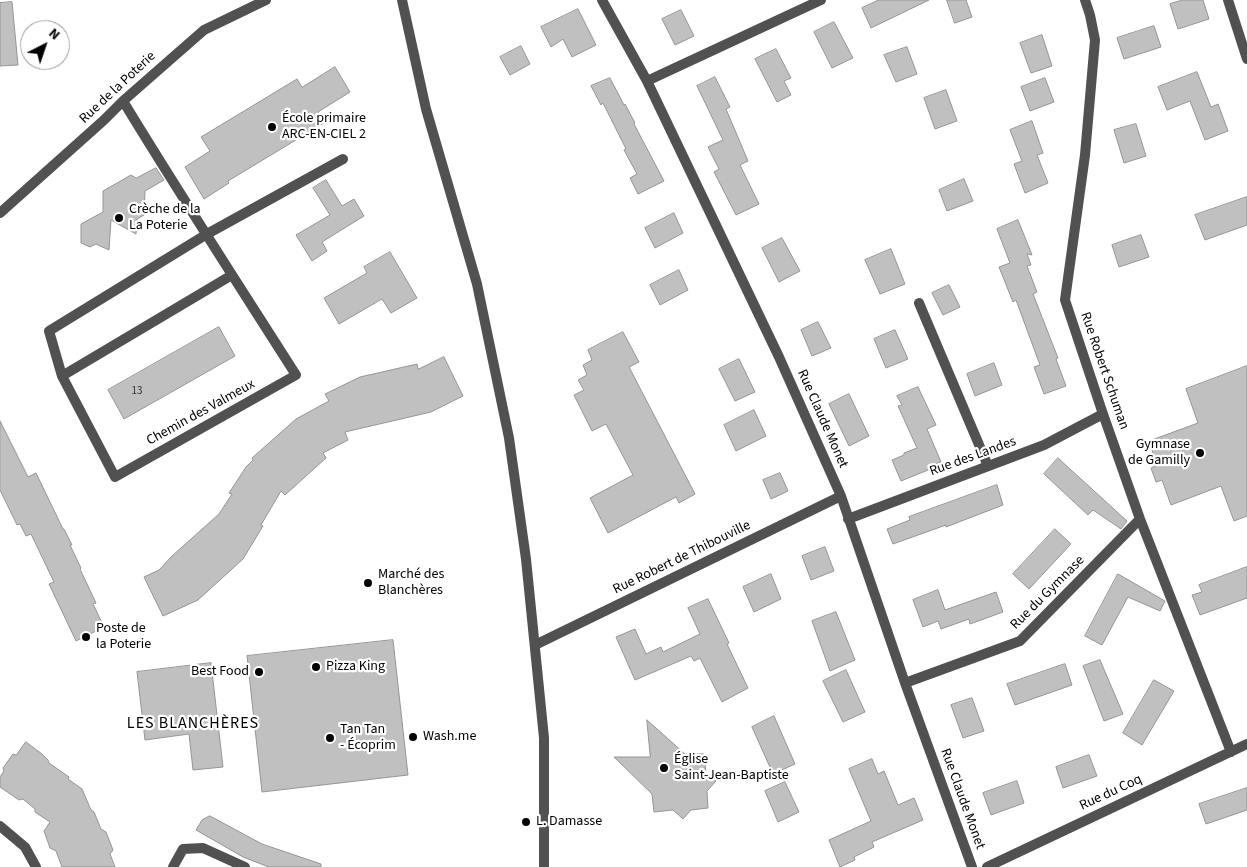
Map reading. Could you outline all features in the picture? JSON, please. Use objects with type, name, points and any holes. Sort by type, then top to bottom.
[{"type":"street","name":"Rue de la Poterie","points":[[0,213],[204,30],[266,0]]},
{"type":"street","points":[[402,0],[426,109],[477,284],[509,438],[526,559],[544,738],[544,867]]},
{"type":"street","name":"Rue Claude Monet","points":[[602,0],[647,80],[779,357],[841,496],[905,683],[972,867]]},
{"type":"street","points":[[647,80],[821,0]]},
{"type":"street","name":"Rue Robert Schuman","points":[[1085,0],[1095,40],[1085,155],[1065,300],[1140,519],[1231,752]]},
{"type":"street","points":[[1228,0],[1247,59]]},
{"type":"street","name":"Chemin des Valmeux","points":[[123,101],[207,234],[232,275],[296,375],[115,477],[62,376],[49,330],[207,234],[343,159]]},
{"type":"street","points":[[62,376],[232,275]]},
{"type":"street","points":[[919,302],[988,466]]},
{"type":"street","name":"Rue des Landes","points":[[848,518],[1044,445],[1103,414]]},
{"type":"street","name":"Rue Robert de Thibouville","points":[[535,645],[841,496]]},
{"type":"street","name":"Rue du Gymnase","points":[[905,683],[1020,641],[1140,519]]},
{"type":"street","name":"Rue du Coq","points":[[987,867],[1247,744]]},
{"type":"street","points":[[0,826],[25,847],[36,867]]},
{"type":"street","points":[[173,867],[183,849],[203,848],[245,867]]},
{"type":"building","points":[[879,0],[929,0],[871,28],[862,8]]},
{"type":"building","points":[[947,0],[966,0],[972,17],[955,23]]},
{"type":"building","points":[[1183,0],[1203,0],[1209,19],[1178,29],[1170,4]]},
{"type":"building","points":[[12,2],[18,65],[0,66],[0,3]]},
{"type":"building","points":[[578,9],[596,45],[572,57],[563,39],[551,47],[541,27]]},
{"type":"building","points":[[681,10],[694,36],[675,45],[662,19]]},
{"type":"building","points":[[834,22],[853,58],[832,68],[814,32]]},
{"type":"building","points":[[1154,26],[1161,47],[1124,59],[1117,38]]},
{"type":"building","points":[[1042,35],[1052,66],[1031,73],[1020,43]]},
{"type":"building","points":[[521,46],[530,64],[510,75],[500,57]]},
{"type":"building","points":[[907,47],[917,74],[896,82],[884,55]]},
{"type":"building","points":[[776,49],[791,78],[784,81],[791,95],[777,102],[755,59]]},
{"type":"building","points":[[335,67],[350,92],[318,112],[324,123],[228,181],[229,183],[204,199],[185,167],[210,151],[201,137],[297,79],[302,87]]},
{"type":"building","points":[[1197,72],[1211,107],[1218,104],[1228,131],[1205,140],[1190,101],[1167,110],[1158,87]]},
{"type":"building","points":[[715,77],[730,107],[726,109],[748,161],[740,165],[759,204],[736,215],[714,172],[719,169],[708,147],[723,140],[697,86]]},
{"type":"building","points":[[610,78],[664,181],[638,194],[630,178],[637,174],[603,103],[601,105],[591,86]]},
{"type":"building","points":[[1045,78],[1054,102],[1030,111],[1021,87]]},
{"type":"building","points":[[946,90],[957,121],[935,129],[924,98]]},
{"type":"building","points":[[1032,121],[1043,153],[1037,155],[1048,183],[1025,193],[1014,164],[1022,161],[1010,130]]},
{"type":"building","points":[[1136,124],[1146,156],[1124,163],[1114,130]]},
{"type":"building","points":[[156,168],[164,180],[145,191],[144,215],[137,219],[136,234],[111,220],[109,250],[96,244],[90,247],[81,243],[81,224],[103,212],[103,191],[131,175],[136,178]]},
{"type":"building","points":[[964,179],[973,201],[947,211],[939,190]]},
{"type":"building","points":[[326,180],[342,206],[354,199],[364,216],[322,242],[327,251],[312,261],[296,235],[330,215],[313,188]]},
{"type":"building","points":[[1247,197],[1247,225],[1205,240],[1195,215]]},
{"type":"building","points":[[674,213],[683,233],[655,248],[645,228]]},
{"type":"building","points":[[1018,220],[1032,255],[1027,254],[1031,265],[1027,266],[1037,292],[1033,294],[1058,358],[1056,359],[1066,386],[1044,394],[1034,367],[1040,365],[1016,300],[1013,302],[999,267],[1010,263],[997,229]]},
{"type":"building","points":[[1141,235],[1149,257],[1119,267],[1112,245]]},
{"type":"building","points":[[782,238],[800,271],[779,282],[762,248]]},
{"type":"building","points":[[891,249],[905,284],[880,294],[865,260]]},
{"type":"building","points":[[390,252],[417,298],[391,313],[382,299],[339,324],[324,298],[367,273],[364,267]]},
{"type":"building","points":[[679,270],[688,290],[660,305],[650,285]]},
{"type":"building","points":[[949,285],[960,307],[943,315],[932,293]]},
{"type":"building","points":[[818,322],[831,348],[812,356],[801,330]]},
{"type":"building","points":[[219,327],[235,356],[124,419],[108,390]]},
{"type":"building","points":[[895,330],[908,359],[886,368],[874,339]]},
{"type":"building","points":[[623,332],[639,362],[629,367],[695,494],[679,503],[676,497],[608,533],[590,498],[633,475],[606,424],[592,431],[574,395],[584,390],[578,380],[587,375],[583,365],[592,360],[588,350]]},
{"type":"building","points":[[444,357],[463,396],[431,412],[345,432],[348,440],[323,453],[326,458],[285,495],[281,491],[243,559],[198,600],[163,616],[144,577],[159,570],[219,514],[232,494],[229,493],[246,467],[253,460],[252,458],[296,419],[329,401],[325,394],[360,377],[417,364],[418,369]]},
{"type":"building","points":[[739,359],[755,392],[735,401],[719,369]]},
{"type":"building","points":[[994,363],[1002,385],[975,396],[967,374]]},
{"type":"building","name":"Gymnase de Gamilly","points":[[1247,366],[1247,516],[1234,521],[1221,486],[1171,505],[1162,480],[1156,482],[1151,468],[1157,465],[1149,441],[1198,423],[1186,389]]},
{"type":"building","points":[[918,387],[936,425],[927,429],[941,462],[932,465],[933,468],[901,481],[892,460],[917,448],[898,406],[902,405],[897,396]]},
{"type":"building","points":[[849,394],[869,436],[849,446],[829,404]]},
{"type":"building","points":[[754,410],[766,436],[736,451],[724,425]]},
{"type":"building","points":[[0,421],[28,477],[36,473],[72,545],[70,545],[96,603],[93,604],[104,627],[76,641],[49,584],[54,582],[31,534],[26,536],[20,524],[17,525],[0,490]]},
{"type":"building","points":[[1058,458],[1127,521],[1121,529],[1093,510],[1088,515],[1044,474]]},
{"type":"building","points":[[780,473],[788,491],[771,499],[763,480]]},
{"type":"building","points":[[997,485],[1003,505],[946,527],[946,525],[893,544],[887,529],[910,520],[909,517]]},
{"type":"building","points":[[1055,529],[1071,544],[1029,589],[1013,574]]},
{"type":"building","points":[[825,547],[834,571],[811,580],[802,556]]},
{"type":"building","points":[[1247,567],[1247,598],[1200,615],[1192,595],[1202,592],[1199,585]]},
{"type":"building","points":[[771,574],[781,599],[754,612],[743,587]]},
{"type":"building","points":[[1118,574],[1165,601],[1160,611],[1128,597],[1102,645],[1085,636]]},
{"type":"building","points":[[938,590],[945,610],[996,592],[1003,612],[970,624],[969,619],[941,629],[938,621],[923,627],[913,600]]},
{"type":"building","points":[[708,599],[748,688],[722,702],[700,658],[694,661],[691,656],[635,680],[616,637],[635,629],[646,654],[661,647],[663,652],[700,634],[688,608]]},
{"type":"building","points":[[836,612],[855,660],[830,671],[812,621]]},
{"type":"building","name":"Tan Tan - Écoprim","points":[[393,640],[408,775],[262,792],[247,656]]},
{"type":"building","points":[[1100,660],[1123,714],[1104,721],[1083,666]]},
{"type":"building","points":[[211,663],[223,767],[193,770],[189,734],[145,740],[137,672]]},
{"type":"building","points":[[1065,664],[1072,685],[1015,705],[1007,684]]},
{"type":"building","points":[[846,670],[865,712],[843,722],[823,681]]},
{"type":"building","points":[[1154,680],[1174,691],[1142,745],[1123,733]]},
{"type":"building","points":[[972,698],[984,731],[963,738],[951,705]]},
{"type":"building","points":[[774,716],[795,764],[773,774],[752,727]]},
{"type":"building","name":"Église Saint-Jean-Baptiste","points":[[647,720],[685,754],[704,754],[706,773],[716,781],[707,791],[708,808],[691,810],[683,819],[673,810],[654,812],[652,794],[614,757],[650,757]]},
{"type":"building","points":[[26,742],[82,789],[101,829],[106,832],[113,850],[110,854],[115,867],[62,867],[56,851],[50,848],[44,831],[50,822],[35,812],[35,809],[23,799],[19,800],[0,787],[0,777],[4,771],[3,768],[13,754],[16,755]]},
{"type":"building","points":[[1089,755],[1097,776],[1063,788],[1056,767]]},
{"type":"building","points":[[872,759],[878,774],[884,771],[898,805],[914,798],[923,820],[872,842],[874,847],[854,857],[855,860],[840,867],[829,840],[871,821],[849,769]]},
{"type":"building","points":[[1017,781],[1024,803],[991,815],[983,793]]},
{"type":"building","points":[[785,782],[799,812],[778,822],[765,791]]},
{"type":"building","points":[[1247,788],[1247,810],[1206,824],[1199,804]]},
{"type":"building","points":[[210,816],[262,844],[321,864],[321,867],[269,867],[243,857],[196,830],[202,820]]},
{"type":"place","name":"École primaire ARC-EN-CIEL 2","points":[[272,127]]},
{"type":"place","name":"Crèche de la La Poterie","points":[[119,218]]},
{"type":"place","name":"Gymnase de Gamilly","points":[[1200,453]]},
{"type":"place","name":"Marché des Blanchères","points":[[368,583]]},
{"type":"place","name":"Poste de la Poterie","points":[[86,637]]},
{"type":"place","name":"Pizza King","points":[[316,667]]},
{"type":"place","name":"Best Food","points":[[259,672]]},
{"type":"place","name":"Wash.me","points":[[413,737]]},
{"type":"place","name":"Tan Tan - Écoprim","points":[[330,738]]},
{"type":"place","name":"Église Saint-Jean-Baptiste","points":[[664,768]]},
{"type":"place","name":"L. Damasse","points":[[526,822]]},
{"type":"district","name":"LES BLANCHÈRES","points":[[193,724]]}]
